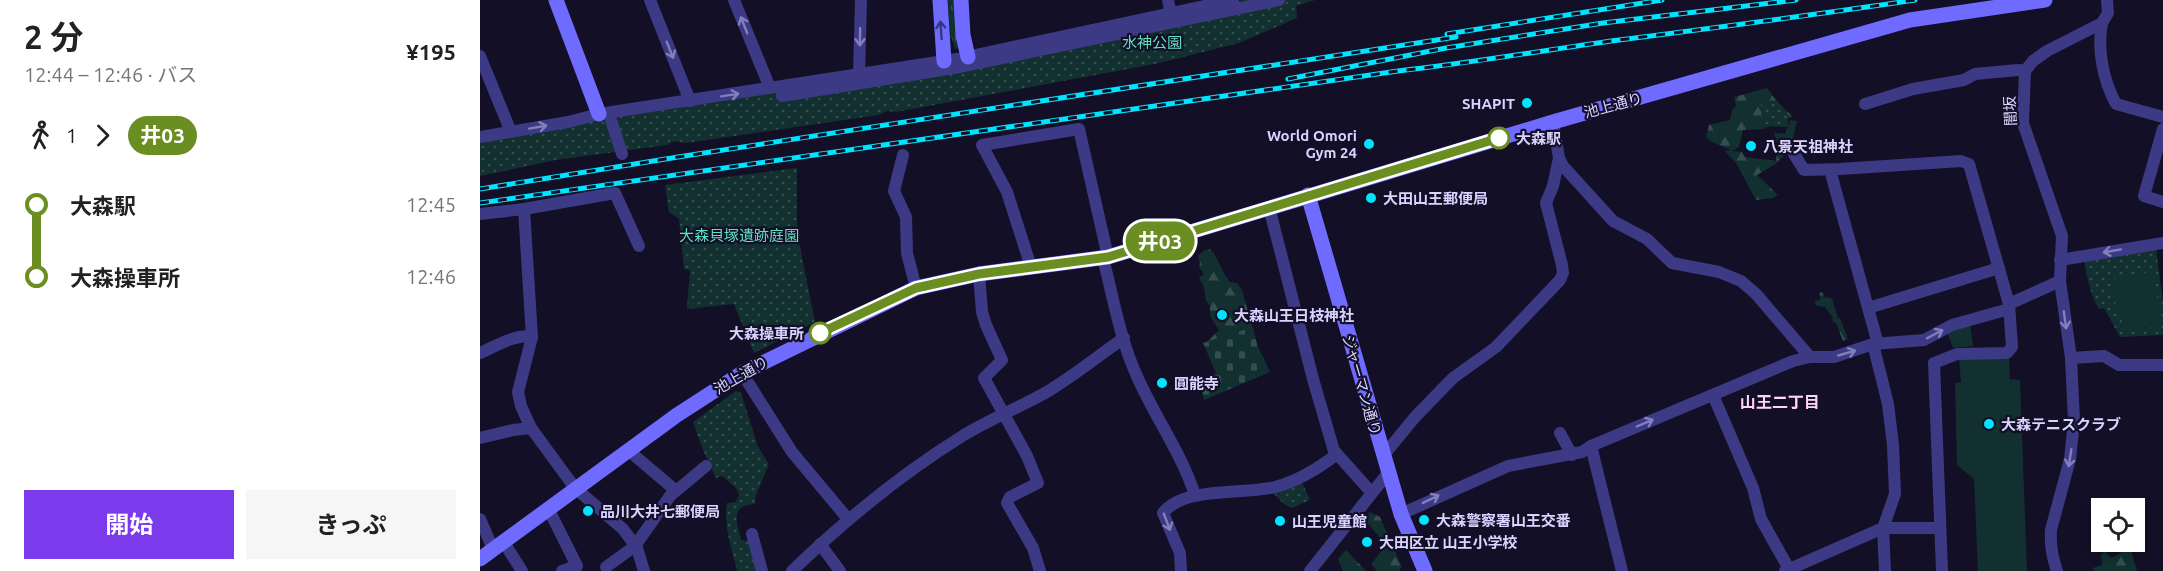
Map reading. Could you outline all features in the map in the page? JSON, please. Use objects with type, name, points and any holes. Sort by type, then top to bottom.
[{"type":"main road","points":[[556,0],[604,115]]},
{"type":"main road","points":[[940,0],[944,61]]},
{"type":"main road","points":[[961,0],[963,35],[968,57]]},
{"type":"main road","name":"池上通り","points":[[480,559],[628,450],[742,373],[916,288],[979,274],[1106,258],[1553,122],[1910,20],[1994,4],[2045,0]]},
{"type":"main road","name":"ジャーマン通り","points":[[1308,195],[1401,514],[1425,571]]},
{"type":"street","points":[[650,0],[690,101]]},
{"type":"street","points":[[734,0],[770,88]]},
{"type":"street","points":[[859,75],[861,0]]},
{"type":"street","points":[[1168,0],[1171,14]]},
{"type":"street","points":[[480,137],[968,57],[1233,0]]},
{"type":"street","points":[[782,96],[960,67],[1279,0]]},
{"type":"street","points":[[1865,104],[1913,89],[1964,80],[1975,74],[2025,71],[2030,64],[2047,51],[2102,22],[2108,14],[2107,0]]},
{"type":"street","points":[[2102,22],[2100,32],[2102,61],[2108,89],[2116,104],[2163,117]]},
{"type":"street","points":[[480,56],[511,132]]},
{"type":"street","name":"闇坂","points":[[2025,71],[2023,123],[2062,236],[2060,281],[2071,358],[2074,421],[2070,459],[2051,530],[2050,542],[2057,571]]},
{"type":"street","points":[[604,115],[622,154]]},
{"type":"street","points":[[1553,122],[1559,158],[1563,166],[1613,221],[1647,239],[1672,263],[1719,272],[1741,281],[1756,294],[1809,357]]},
{"type":"street","points":[[1031,267],[1007,192],[978,143],[1079,129],[1124,338],[1135,374],[1177,451],[1195,495]]},
{"type":"street","points":[[2163,129],[2144,196],[2163,202]]},
{"type":"street","points":[[1794,154],[1804,170],[1961,160],[1969,164],[2009,306],[2012,347],[2003,354],[1957,354],[1934,363],[1942,571]]},
{"type":"street","points":[[903,155],[894,191],[906,217],[907,253],[916,288]]},
{"type":"street","points":[[1383,456],[1415,417],[1453,378],[1496,347],[1560,280],[1563,273],[1562,265],[1546,203],[1553,186],[1559,158]]},
{"type":"street","points":[[1830,170],[1868,308],[1888,404],[1893,445],[1895,494],[1883,528],[1885,571]]},
{"type":"street","points":[[480,214],[524,209],[615,193],[639,246]]},
{"type":"street","points":[[1269,207],[1334,451],[1371,492]]},
{"type":"street","points":[[524,209],[532,338],[518,392],[521,406],[531,428],[575,488],[623,529],[635,546],[644,571]]},
{"type":"street","points":[[2060,260],[2163,243]]},
{"type":"street","points":[[1868,308],[1999,268]]},
{"type":"street","points":[[979,274],[982,312],[1002,360],[984,378],[1027,456],[1038,483],[1010,497],[1007,503],[1033,548],[1040,571]]},
{"type":"street","points":[[1401,514],[1508,466],[1582,452],[1591,446],[1793,361],[1809,357],[1834,357],[1876,344],[1924,340],[1953,325],[2009,306],[2060,281]]},
{"type":"street","points":[[480,353],[518,338],[526,336],[532,338]]},
{"type":"street","points":[[792,571],[848,519],[896,481],[964,435],[1004,412],[1045,393],[1124,338]]},
{"type":"street","points":[[2071,358],[2104,356],[2119,365],[2163,365]]},
{"type":"street","points":[[742,373],[792,452],[848,519]]},
{"type":"street","points":[[1713,395],[1753,488],[1761,519],[1787,570],[1883,528],[1940,528]]},
{"type":"street","points":[[480,438],[513,429],[531,428]]},
{"type":"street","points":[[1560,433],[1572,455]]},
{"type":"street","points":[[1591,446],[1622,571]]},
{"type":"street","points":[[628,450],[675,490]]},
{"type":"street","points":[[1178,570],[1180,553],[1163,513],[1168,507],[1195,495],[1275,487],[1321,466],[1337,454]]},
{"type":"street","points":[[606,567],[635,546],[675,490],[706,466]]},
{"type":"street","points":[[1310,571],[1388,472]]},
{"type":"street","points":[[548,508],[577,566],[562,571]]},
{"type":"street","points":[[480,519],[498,545],[522,571]]},
{"type":"street","points":[[752,534],[762,571]]},
{"type":"street","points":[[820,544],[840,571]]},
{"type":"green space","points":[[948,0],[954,0],[958,48],[955,49],[950,33]]},
{"type":"green space","name":"水神公園","points":[[1243,0],[1315,0],[1296,6],[1297,18],[1239,43],[1155,64],[896,112],[887,111],[879,115],[686,143],[674,141],[667,145],[556,160],[480,176],[480,141],[572,123],[955,64]]},
{"type":"green space","points":[[1767,88],[1793,117],[1778,121],[1764,129],[1743,130],[1739,147],[1732,151],[1742,152],[1745,157],[1776,161],[1778,144],[1774,133],[1785,134],[1790,120],[1797,121],[1793,138],[1793,155],[1788,151],[1777,163],[1757,175],[1778,195],[1773,198],[1756,200],[1736,163],[1725,151],[1731,150],[1706,137],[1709,125],[1730,120],[1732,110],[1736,106],[1734,97]]},
{"type":"green space","points":[[1761,100],[1774,102],[1788,114],[1788,127],[1762,126]]},
{"type":"green space","name":"大森貝塚遺跡庭園","points":[[797,168],[797,232],[815,322],[754,353],[734,304],[687,309],[690,270],[684,269],[679,219],[669,212],[665,185]]},
{"type":"green space","points":[[2156,248],[2163,303],[2163,335],[2120,337],[2104,308],[2099,309],[2096,303],[2089,285],[2084,260]]},
{"type":"green space","points":[[1210,249],[1230,282],[1237,283],[1242,290],[1253,330],[1207,342],[1219,330],[1210,316],[1210,306],[1206,301],[1204,287],[1199,278],[1204,274],[1199,267],[1198,256]]},
{"type":"green space","points":[[2154,271],[2161,327],[2126,329],[2116,309],[2112,279]]},
{"type":"green space","points":[[1822,292],[1825,298],[1832,299],[1848,339],[1843,341],[1836,323],[1832,321],[1833,318],[1825,307],[1817,306],[1814,302],[1821,299],[1819,293]]},
{"type":"green space","points":[[1970,323],[1973,346],[1953,348],[1947,332]]},
{"type":"green space","points":[[1253,327],[1257,344],[1270,372],[1204,400],[1198,379],[1216,373],[1203,343]]},
{"type":"green space","name":"大森テニスクラブ","points":[[1959,358],[2009,358],[2010,379],[2020,380],[2027,571],[1978,571],[1974,479],[1957,465],[1955,383],[1961,382]]},
{"type":"green space","points":[[736,391],[741,393],[758,447],[769,464],[756,495],[755,504],[741,508],[737,516],[741,540],[749,541],[757,571],[737,571],[726,512],[727,503],[736,502],[739,495],[736,488],[722,476],[716,478],[693,422]]},
{"type":"green space","points":[[1301,480],[1310,500],[1292,508],[1284,504],[1272,492]]},
{"type":"green space","points":[[1370,512],[1380,517],[1402,567],[1399,571],[1377,571],[1371,564],[1383,549],[1381,539],[1365,520]]},
{"type":"green space","points":[[1346,550],[1366,571],[1343,571],[1338,559]]},
{"type":"green space","points":[[2104,552],[2111,558],[2121,553],[2132,552],[2137,571],[2094,571],[2093,568],[2102,565],[2101,555]]},
{"type":"railway","points":[[1447,34],[1662,0]]},
{"type":"railway","points":[[1288,79],[1446,48],[1603,23],[1796,0]]},
{"type":"railway","points":[[480,203],[1398,71],[1915,0]]},
{"type":"railway","points":[[480,189],[1456,37]]},
{"type":"bus line","name":"井03","points":[[820,333],[916,288],[979,274],[1108,257],[1499,138]]},
{"type":"place","name":"SHAPIT","points":[[1527,103]]},
{"type":"place","name":"大森駅","points":[[1499,138]]},
{"type":"place","name":"World Omori Gym 24","points":[[1369,144]]},
{"type":"place","name":"八景天祖神社","points":[[1751,146]]},
{"type":"place","name":"大田山王郵便局","points":[[1371,198]]},
{"type":"place","name":"大森山王日枝神社","points":[[1222,315]]},
{"type":"place","name":"大森操車所","points":[[820,333]]},
{"type":"place","name":"圓能寺","points":[[1162,383]]},
{"type":"place","name":"大森テニスクラブ","points":[[1989,424]]},
{"type":"place","name":"品川大井七郵便局","points":[[588,511]]},
{"type":"place","name":"大森警察署山王交番","points":[[1424,520]]},
{"type":"place","name":"山王児童館","points":[[1280,521]]},
{"type":"place","name":"大田区立 山王小学校","points":[[1367,542]]},
{"type":"district","name":"山王二丁目","points":[[1780,402]]}]
